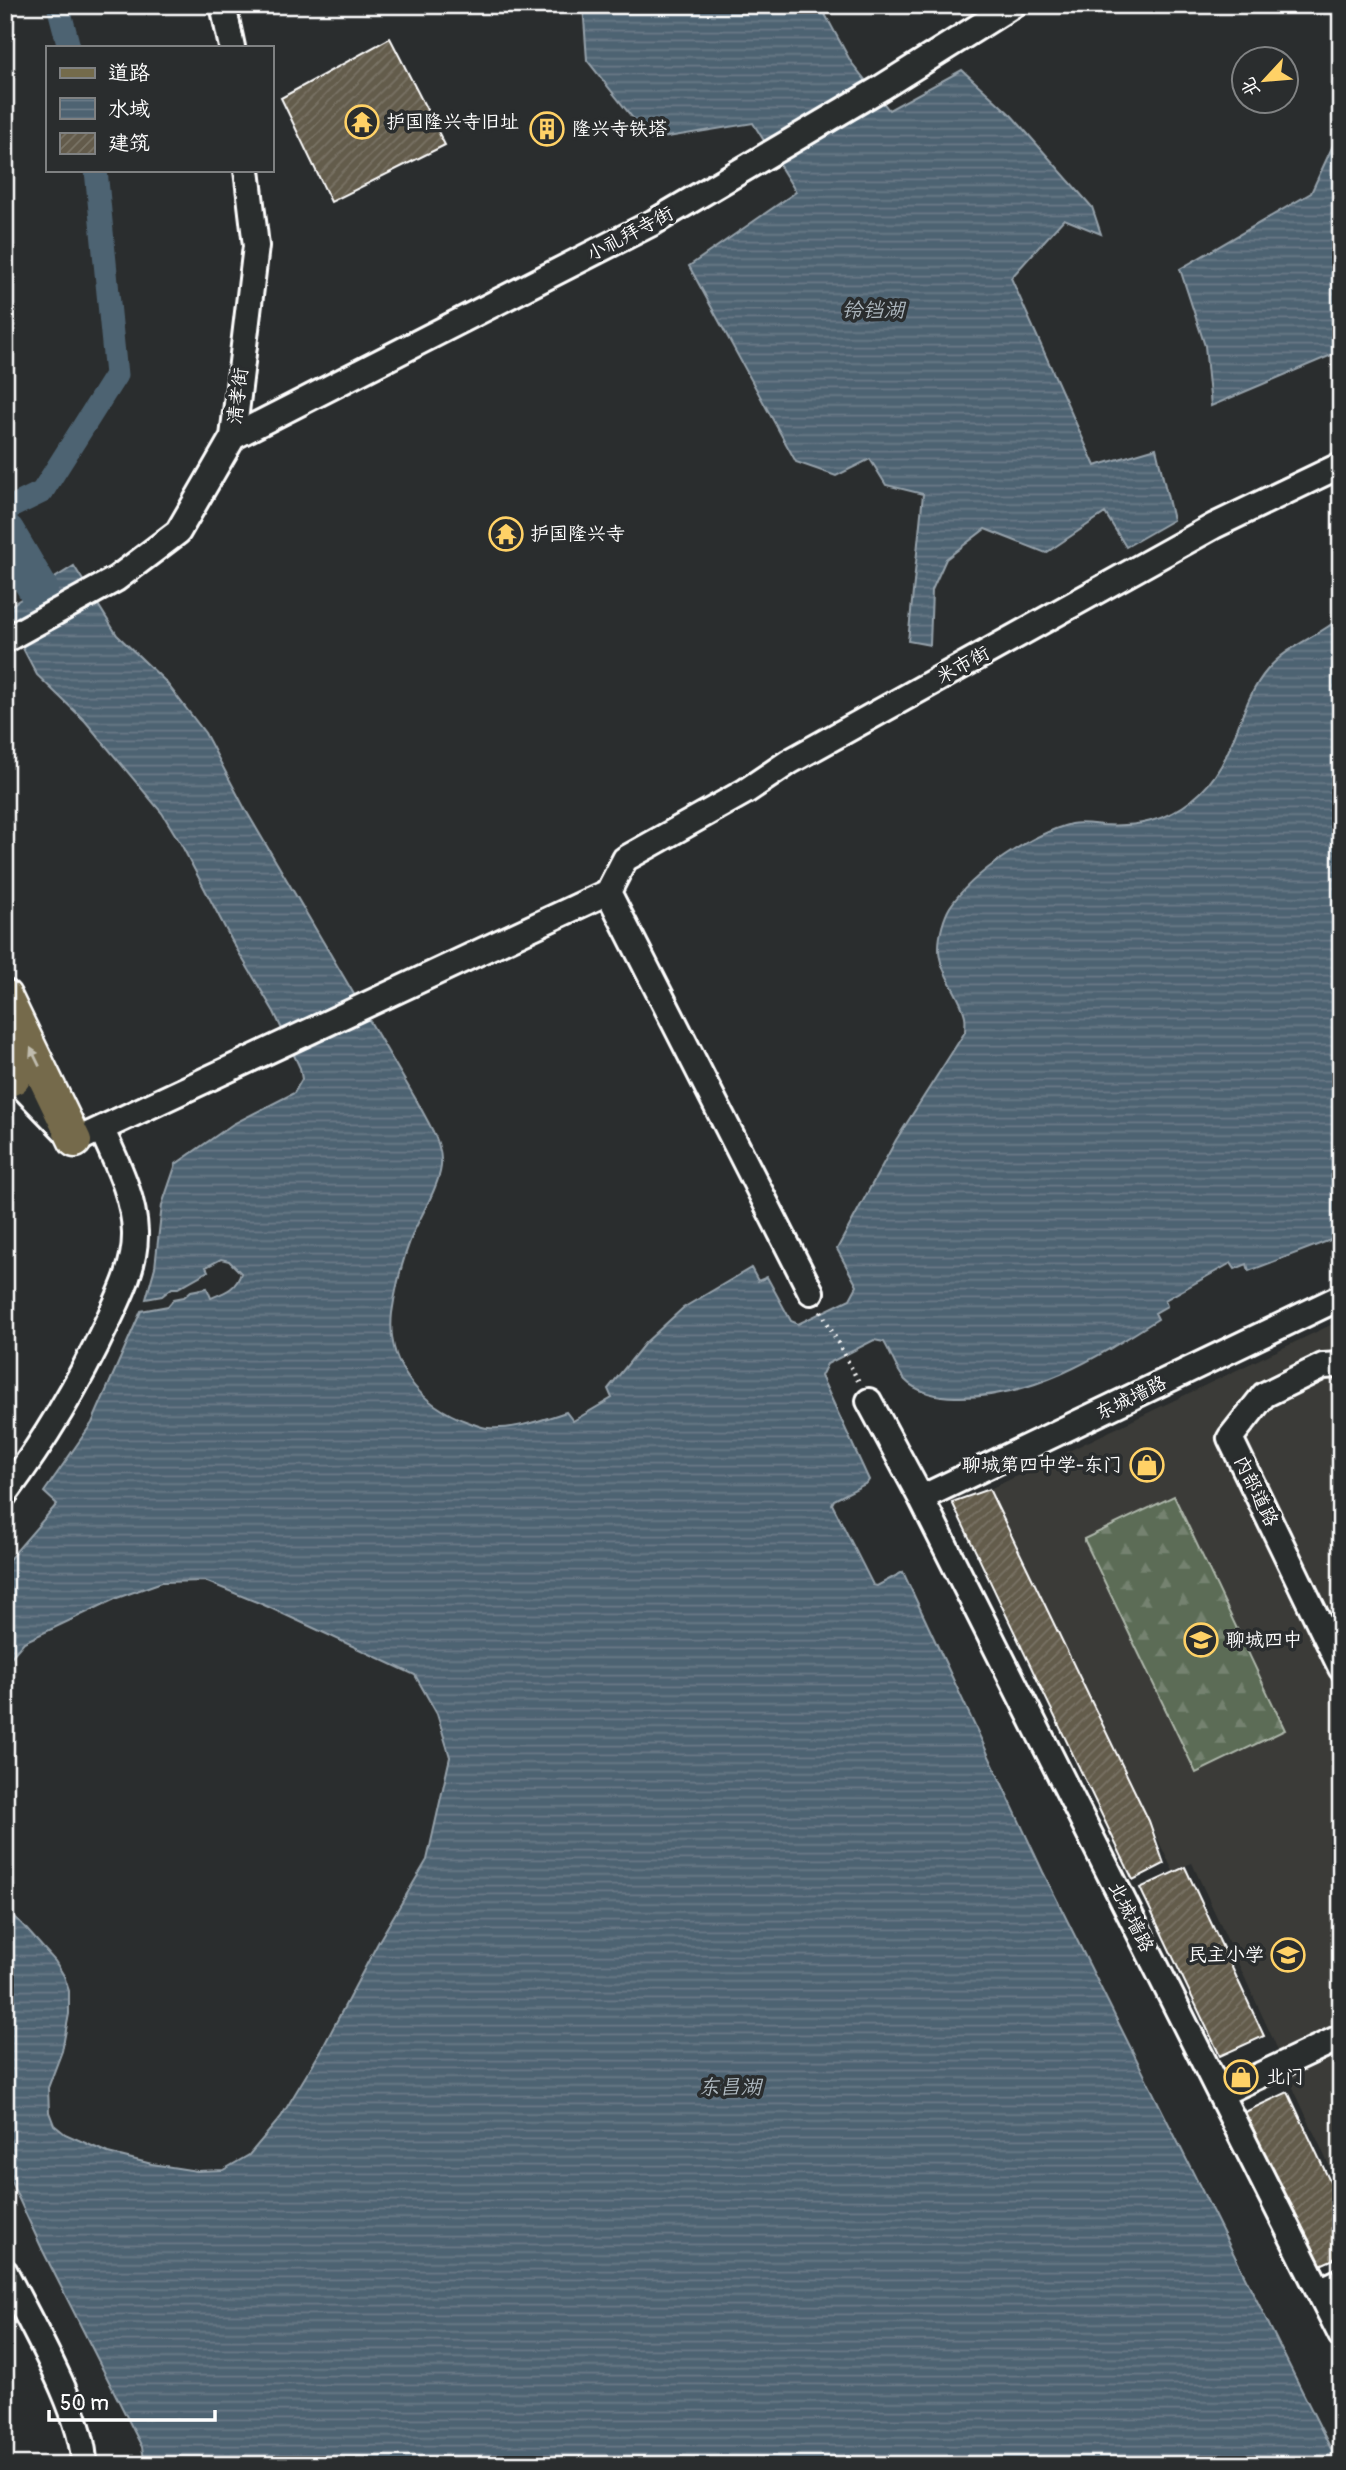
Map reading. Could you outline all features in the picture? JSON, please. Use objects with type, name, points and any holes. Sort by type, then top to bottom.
[{"type":"main road","points":[[5,996],[88,1135]]},
{"type":"street","points":[[223,5],[232,46]]},
{"type":"street","name":"小礼拜寺街","points":[[233,437],[654,222],[881,88],[1013,5]]},
{"type":"street","name":"清孝街","points":[[5,640],[116,579],[177,532],[233,437],[256,246],[247,172]]},
{"type":"street","name":"米市街","points":[[608,892],[625,859],[746,791],[801,756],[1214,526],[1341,465]]},
{"type":"street","points":[[88,1135],[608,892],[811,1292]]},
{"type":"street","points":[[5,1494],[41,1447],[81,1380],[114,1309],[132,1262],[135,1228],[130,1197],[88,1135],[8,1074]]},
{"type":"street","name":"东城墙路","points":[[921,1498],[1341,1297]]},
{"type":"street","name":"内部道路","points":[[1341,1365],[1323,1366],[1264,1395],[1230,1438],[1341,1668]]},
{"type":"street","name":"北城墙路","points":[[869,1401],[921,1498],[1220,2094],[1330,2286],[1341,2335]]},
{"type":"street","points":[[1220,2094],[1341,2037]]},
{"type":"street","points":[[7,2280],[59,2381],[78,2425],[84,2465]]},
{"type":"path","points":[[811,1292],[869,1401]]},
{"type":"shaded area","name":"聊城四中","points":[[1341,1320],[1341,2191],[1289,2079],[1239,2102],[1227,2076],[1279,2052],[1192,1863],[1173,1871],[990,1489]]},
{"type":"green space","points":[[1174,1496],[1285,1730],[1196,1773],[1084,1539]]},
{"type":"water","name":"铃铛湖","points":[[583,5],[820,5],[851,62],[889,110],[962,70],[1012,116],[1092,207],[1101,234],[1064,219],[1011,278],[1095,466],[1156,448],[1173,520],[1126,547],[1105,513],[1046,553],[985,529],[946,559],[932,590],[930,645],[908,641],[923,494],[886,485],[870,459],[836,476],[796,462],[689,266],[796,192],[753,123],[650,140],[587,60]]},
{"type":"water","points":[[1341,128],[1341,351],[1211,406],[1205,346],[1180,269],[1311,193]]},
{"type":"water","name":"东昌湖","points":[[74,566],[117,635],[165,681],[205,733],[245,809],[431,1128],[441,1154],[440,1172],[410,1241],[400,1272],[392,1313],[395,1350],[410,1381],[435,1405],[451,1415],[488,1428],[518,1426],[566,1412],[573,1421],[612,1398],[608,1389],[645,1343],[683,1308],[751,1268],[758,1281],[767,1277],[791,1321],[798,1324],[850,1299],[857,1286],[837,1249],[896,1140],[965,1032],[962,1007],[945,974],[940,956],[941,932],[950,907],[988,868],[1039,836],[1075,823],[1114,825],[1149,822],[1192,800],[1219,770],[1248,702],[1268,669],[1294,647],[1341,617],[1341,1236],[1249,1271],[1247,1264],[1235,1269],[1231,1263],[1165,1300],[1167,1306],[1155,1313],[1158,1319],[1086,1362],[1036,1384],[1010,1391],[955,1397],[921,1391],[902,1376],[884,1342],[874,1340],[827,1364],[821,1376],[869,1480],[834,1500],[832,1504],[873,1585],[877,1586],[903,1572],[1043,1872],[1339,2465],[145,2465],[142,2447],[43,2251],[5,2169],[5,1910],[21,1923],[55,1961],[69,1991],[69,2014],[62,2051],[48,2088],[49,2112],[54,2125],[65,2134],[108,2153],[197,2171],[223,2170],[249,2155],[281,2117],[427,1860],[450,1757],[437,1714],[415,1675],[264,1605],[205,1581],[162,1582],[117,1598],[24,1642],[5,1664],[5,1564],[57,1504],[44,1492],[92,1423],[141,1311],[168,1306],[174,1299],[184,1297],[191,1291],[207,1288],[211,1298],[226,1292],[241,1273],[229,1261],[221,1259],[206,1267],[208,1271],[178,1288],[172,1288],[162,1296],[146,1299],[155,1267],[162,1205],[176,1164],[233,1124],[294,1093],[302,1079],[300,1068],[274,1012],[162,813],[85,721],[37,675],[5,614],[5,609]]},
{"type":"building","name":"护国隆兴寺旧址","points":[[390,38],[445,145],[331,202],[281,98]]},
{"type":"building","points":[[989,1489],[1149,1821],[1164,1864],[1133,1880],[952,1502]]},
{"type":"building","points":[[1185,1867],[1264,2036],[1220,2056],[1140,1888]]},
{"type":"building","points":[[1288,2092],[1341,2205],[1341,2256],[1318,2266],[1245,2112]]},
{"type":"waterway","points":[[58,5],[69,46]]},
{"type":"waterway","points":[[5,510],[42,492],[116,375],[96,172]]},
{"type":"waterway","points":[[5,533],[38,589]]},
{"type":"place","name":"护国隆兴寺旧址","points":[[362,122]]},
{"type":"place","name":"隆兴寺铁塔","points":[[547,129]]},
{"type":"place","name":"护国隆兴寺","points":[[506,534]]},
{"type":"place","name":"聊城第四中学-东门","points":[[1147,1465]]},
{"type":"place","name":"聊城四中","points":[[1201,1640]]},
{"type":"place","name":"民主小学","points":[[1288,1955]]},
{"type":"place","name":"北门","points":[[1241,2077]]}]
